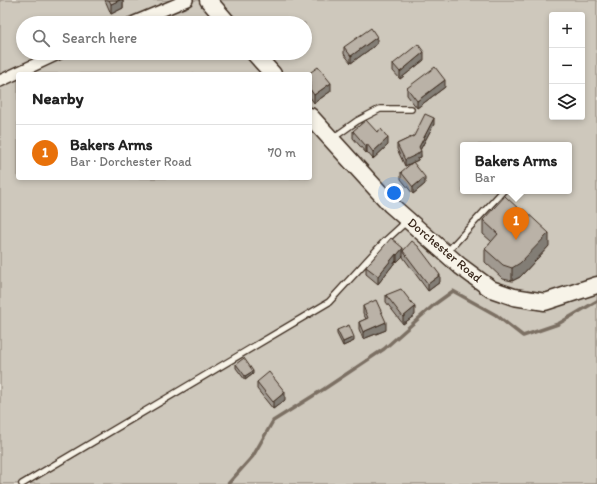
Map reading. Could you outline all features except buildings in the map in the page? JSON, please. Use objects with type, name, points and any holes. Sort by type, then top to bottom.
[{"type":"main road","points":[[208,0],[222,16]]},
{"type":"main road","points":[[260,60],[271,72]]},
{"type":"main road","name":"Dorchester Road","points":[[312,118],[391,204],[460,266],[492,289],[514,297],[545,302],[570,295],[596,284]]},
{"type":"street","points":[[149,16],[187,0]]},
{"type":"street","points":[[19,72],[45,60]]},
{"type":"street","points":[[0,81],[16,74]]},
{"type":"lane","points":[[331,140],[357,121],[380,109],[411,109]]},
{"type":"lane","points":[[446,253],[500,194]]},
{"type":"lane","points":[[22,484],[329,302],[384,242],[408,219]]},
{"type":"shaded area","points":[[0,0],[597,0],[597,484],[0,484]]},
{"type":"waterway","points":[[228,484],[253,456],[273,421],[384,349],[435,304],[453,291],[496,315],[523,336],[558,324],[597,301]]},
{"type":"place","name":"Bakers Arms","points":[[516,240]]}]
